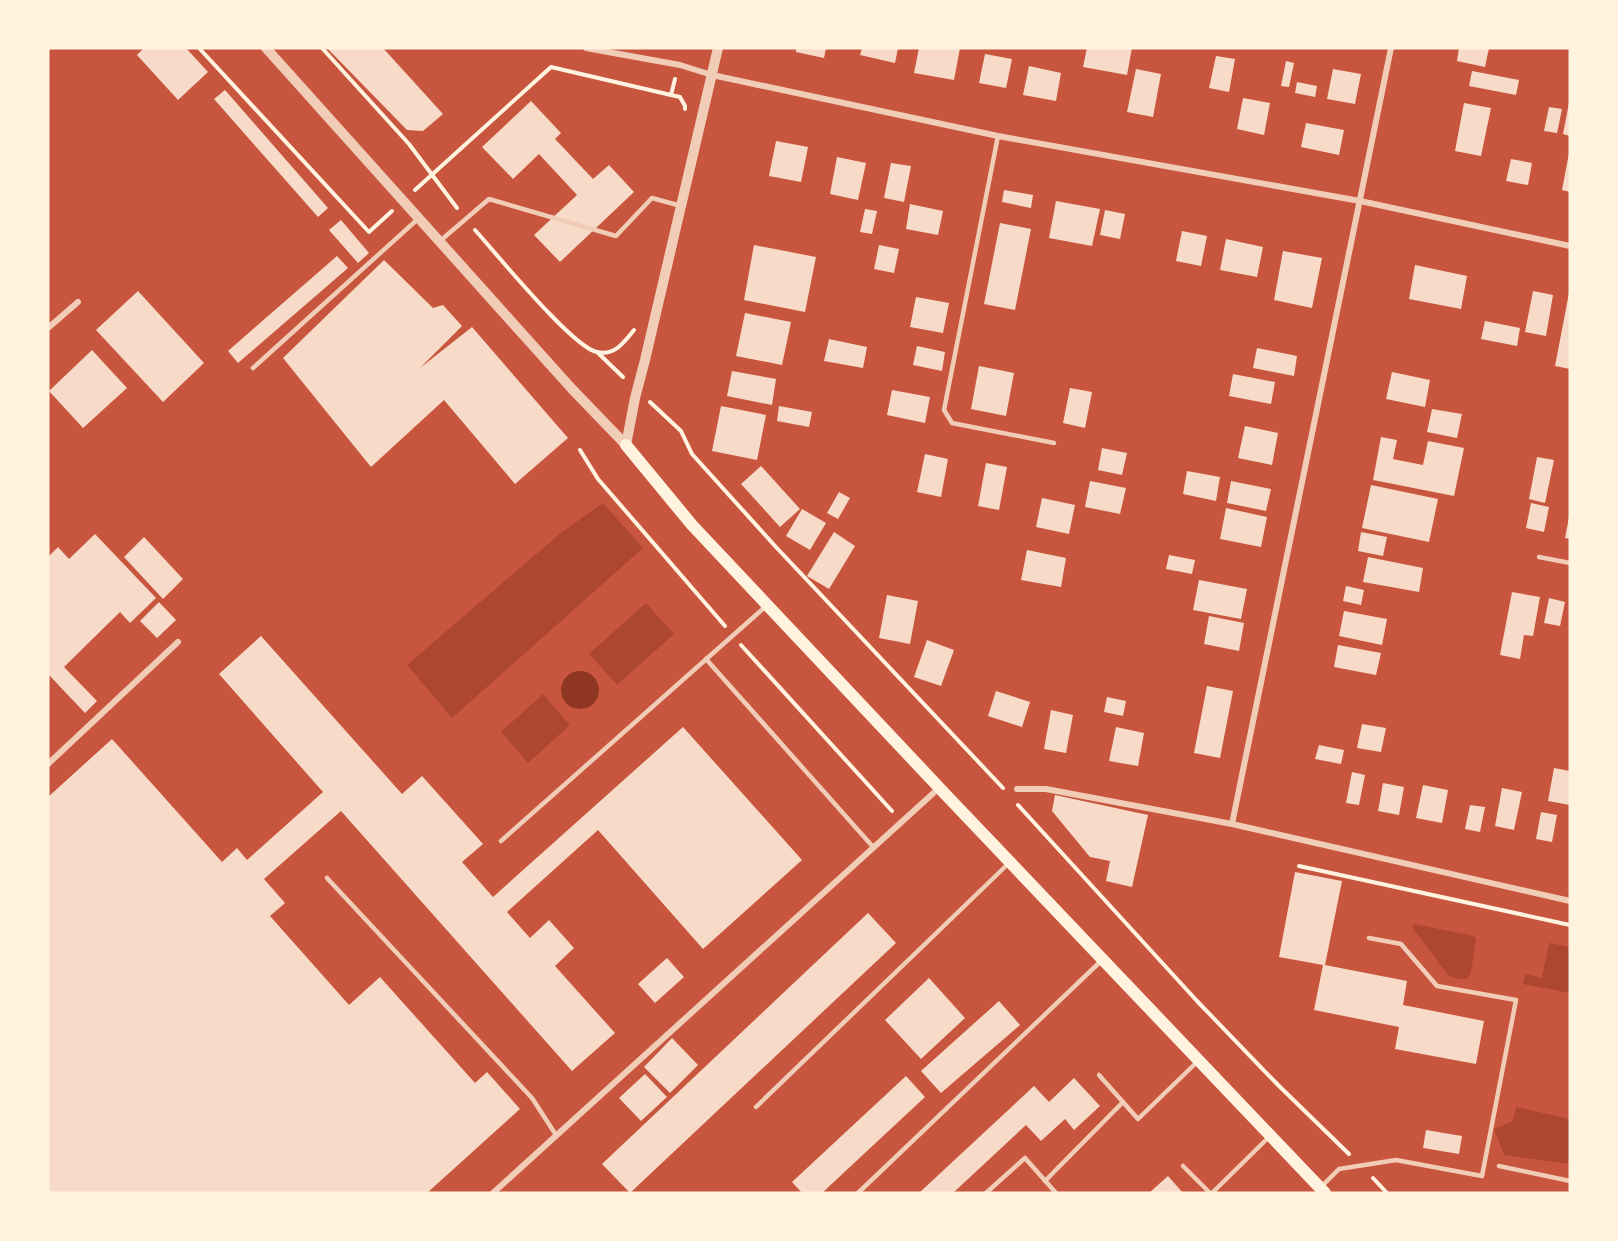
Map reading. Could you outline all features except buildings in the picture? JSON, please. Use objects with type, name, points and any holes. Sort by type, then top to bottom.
[{"type":"main road","points":[[626,445],[692,525],[939,788],[1323,1190]]},
{"type":"street","points":[[266,48],[572,389],[626,445]]},
{"type":"street","points":[[586,48],[680,65],[712,75],[999,136],[1360,201],[1570,246]]},
{"type":"street","points":[[626,445],[718,48]]},
{"type":"street","points":[[1233,824],[1391,48]]},
{"type":"street","points":[[48,328],[78,302]]},
{"type":"street","points":[[48,764],[178,642]]},
{"type":"street","points":[[493,1193],[939,788]]},
{"type":"street","points":[[1017,789],[1046,789],[1233,824],[1570,901]]},
{"type":"lane","points":[[999,136],[944,410],[952,423],[1054,443]]},
{"type":"lane","points":[[440,241],[489,199],[616,236],[652,198],[681,206]]},
{"type":"lane","points":[[253,368],[419,218]]},
{"type":"lane","points":[[1539,557],[1570,563]]},
{"type":"lane","points":[[501,841],[767,605]]},
{"type":"lane","points":[[706,659],[874,848]]},
{"type":"lane","points":[[756,1107],[1010,862]]},
{"type":"lane","points":[[327,878],[532,1098],[556,1135]]},
{"type":"lane","points":[[1323,1190],[1339,1169],[1396,1160],[1482,1176],[1516,1000],[1437,986],[1401,944],[1369,938]]},
{"type":"lane","points":[[858,1193],[1102,959]]},
{"type":"lane","points":[[1099,1075],[1138,1119],[1198,1060]]},
{"type":"lane","points":[[1045,1181],[1123,1102]]},
{"type":"lane","points":[[1183,1166],[1211,1193],[1270,1136]]},
{"type":"lane","points":[[986,1193],[1024,1158],[1056,1193]]},
{"type":"lane","points":[[1499,1166],[1570,1181]]},
{"type":"path","points":[[199,48],[369,232],[551,67],[670,95],[680,65]]},
{"type":"path","points":[[597,352],[681,431],[692,454],[775,546],[1006,791]]},
{"type":"path","points":[[1012,798],[1197,1001],[1361,1166]]},
{"type":"path","points":[[1299,866],[1570,926]]},
{"type":"shaded area","points":[[603,503],[643,548],[452,718],[407,665],[562,532]]},
{"type":"shaded area","points":[[646,603],[674,634],[617,685],[589,654]]},
{"type":"shaded area","points":[[580,671],[587,672],[593,677],[598,683],[598,697],[593,703],[587,708],[580,709],[573,708],[567,703],[562,697],[561,690],[562,683],[567,677],[573,672]]},
{"type":"shaded area","points":[[543,694],[570,725],[528,763],[501,732]]},
{"type":"shaded area","points":[[1415,924],[1473,936],[1476,939],[1471,972],[1467,979],[1457,979],[1448,975],[1412,927]]},
{"type":"shaded area","points":[[1549,943],[1570,947],[1570,993],[1523,984],[1525,974],[1542,978]]},
{"type":"shaded area","points":[[1516,1107],[1570,1119],[1570,1164],[1504,1155],[1494,1129],[1513,1121]]}]
